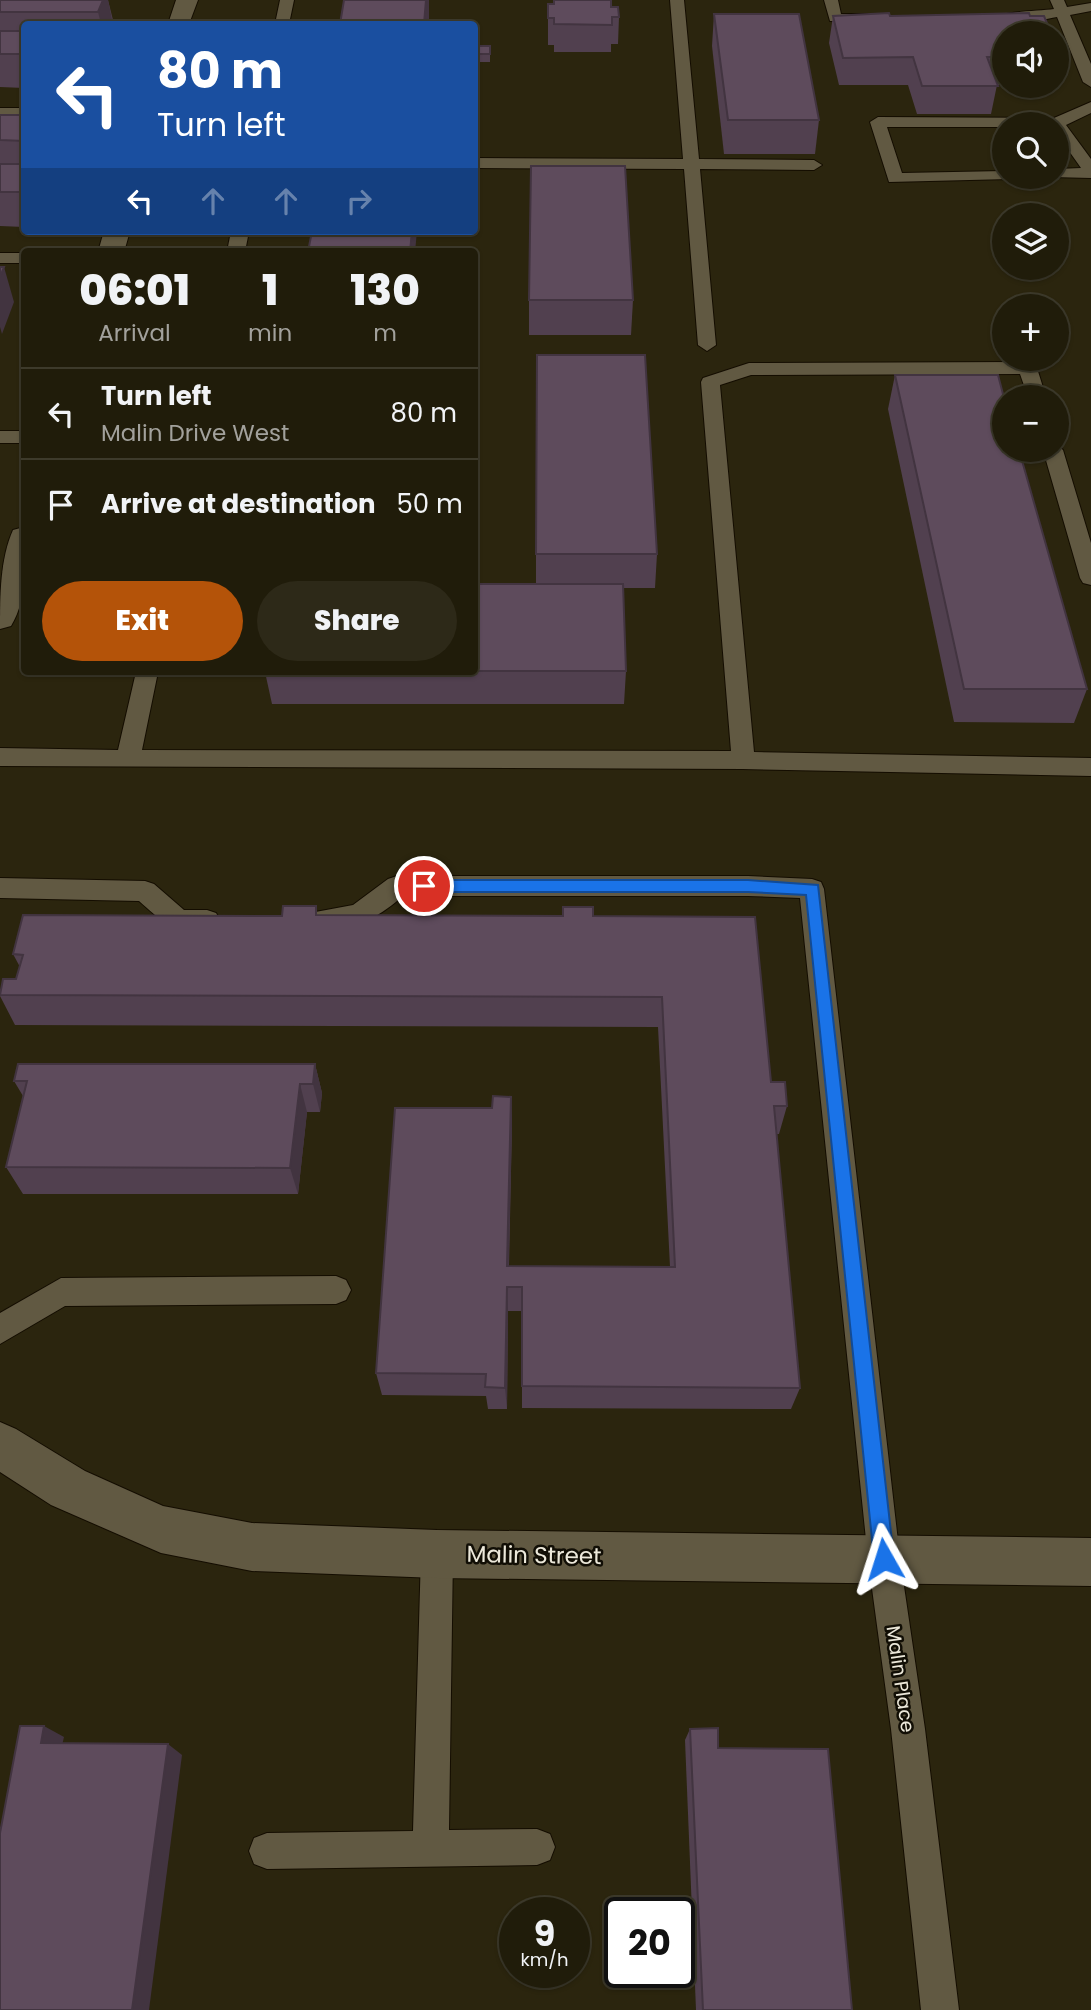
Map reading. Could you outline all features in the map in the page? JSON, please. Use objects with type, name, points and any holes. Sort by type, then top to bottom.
[{"type":"street","points":[[180,21],[187,0]]},
{"type":"street","points":[[0,618],[21,547]]},
{"type":"street","name":"Malin Street","points":[[0,1445],[68,1489],[161,1529],[253,1547],[437,1554],[1091,1562]]},
{"type":"lane","points":[[283,21],[288,0]]},
{"type":"lane","points":[[677,0],[707,345]]},
{"type":"lane","points":[[831,0],[835,18],[877,18]]},
{"type":"lane","points":[[987,18],[1028,18],[1060,6],[1091,7]]},
{"type":"lane","points":[[1060,6],[1091,82]]},
{"type":"lane","points":[[1069,117],[1091,107]]},
{"type":"lane","points":[[0,113],[21,113]]},
{"type":"lane","points":[[992,123],[878,122],[895,178],[992,176]]},
{"type":"lane","points":[[1069,140],[1091,172]]},
{"type":"lane","points":[[478,163],[814,165]]},
{"type":"lane","points":[[1069,173],[1091,172]]},
{"type":"lane","points":[[0,258],[21,258]]},
{"type":"lane","points":[[743,761],[710,382],[748,369],[1028,368],[1033,385]]},
{"type":"lane","points":[[0,437],[21,438]]},
{"type":"lane","points":[[1057,462],[1091,578]]},
{"type":"lane","points":[[128,759],[146,675]]},
{"type":"lane","points":[[0,757],[743,761],[1091,767]]},
{"type":"lane","points":[[296,920],[335,920],[372,910],[397,886],[748,886],[813,889]]},
{"type":"lane","points":[[0,888],[145,891],[177,920],[230,920]]},
{"type":"lane","name":"Malin Place","points":[[813,889],[884,1559],[908,1729],[940,2010]]},
{"type":"lane","points":[[0,1330],[61,1292],[336,1290]]},
{"type":"lane","points":[[431,1848],[437,1554]]},
{"type":"lane","points":[[267,1851],[537,1847]]},
{"type":"building","points":[[0,0],[103,0],[98,12],[0,12]]},
{"type":"building","points":[[344,0],[426,0],[424,21],[340,21]]},
{"type":"building","points":[[554,0],[611,0],[611,7],[618,7],[619,17],[612,17],[612,25],[554,24],[554,18],[548,18],[548,4],[554,4]]},
{"type":"building","points":[[889,13],[890,16],[1029,13],[1030,16],[1044,16],[1046,21],[992,21],[992,57],[987,57],[992,70],[992,86],[922,86],[913,57],[843,58],[833,16]]},
{"type":"building","points":[[714,14],[799,14],[819,120],[728,120]]},
{"type":"building","points":[[0,31],[21,31],[21,54],[0,54]]},
{"type":"building","points":[[478,46],[490,46],[490,54],[478,54]]},
{"type":"building","points":[[0,115],[21,115],[21,141],[0,140]]},
{"type":"building","points":[[0,164],[21,164],[21,192],[0,192]]},
{"type":"building","points":[[531,166],[625,166],[633,300],[529,300]]},
{"type":"building","points":[[311,235],[412,235],[410,248],[309,248]]},
{"type":"building","points":[[537,355],[645,355],[657,554],[536,554]]},
{"type":"building","points":[[895,375],[998,375],[1001,385],[992,385],[992,462],[1022,462],[1087,689],[964,689]]},
{"type":"building","points":[[478,584],[623,584],[626,671],[478,671]]},
{"type":"building","points":[[283,906],[316,906],[316,915],[563,916],[563,907],[593,907],[593,916],[755,917],[771,1082],[785,1082],[787,1106],[774,1106],[800,1388],[522,1386],[522,1287],[507,1287],[505,1388],[485,1387],[486,1374],[376,1373],[395,1108],[492,1108],[493,1096],[511,1097],[507,1266],[675,1267],[662,997],[0,995],[3,979],[16,979],[23,955],[13,954],[23,915],[282,916]]},
{"type":"building","points":[[18,1064],[315,1064],[313,1084],[300,1084],[290,1168],[6,1167],[27,1081],[14,1081]]},
{"type":"building","points":[[20,1726],[44,1726],[41,1743],[168,1744],[132,2010],[0,2010],[0,1833]]},
{"type":"building","points":[[718,1728],[718,1748],[828,1749],[852,2010],[703,2010],[690,1729]]},
{"type":"route","points":[[424,886],[748,886],[813,889],[884,1559]]}]
